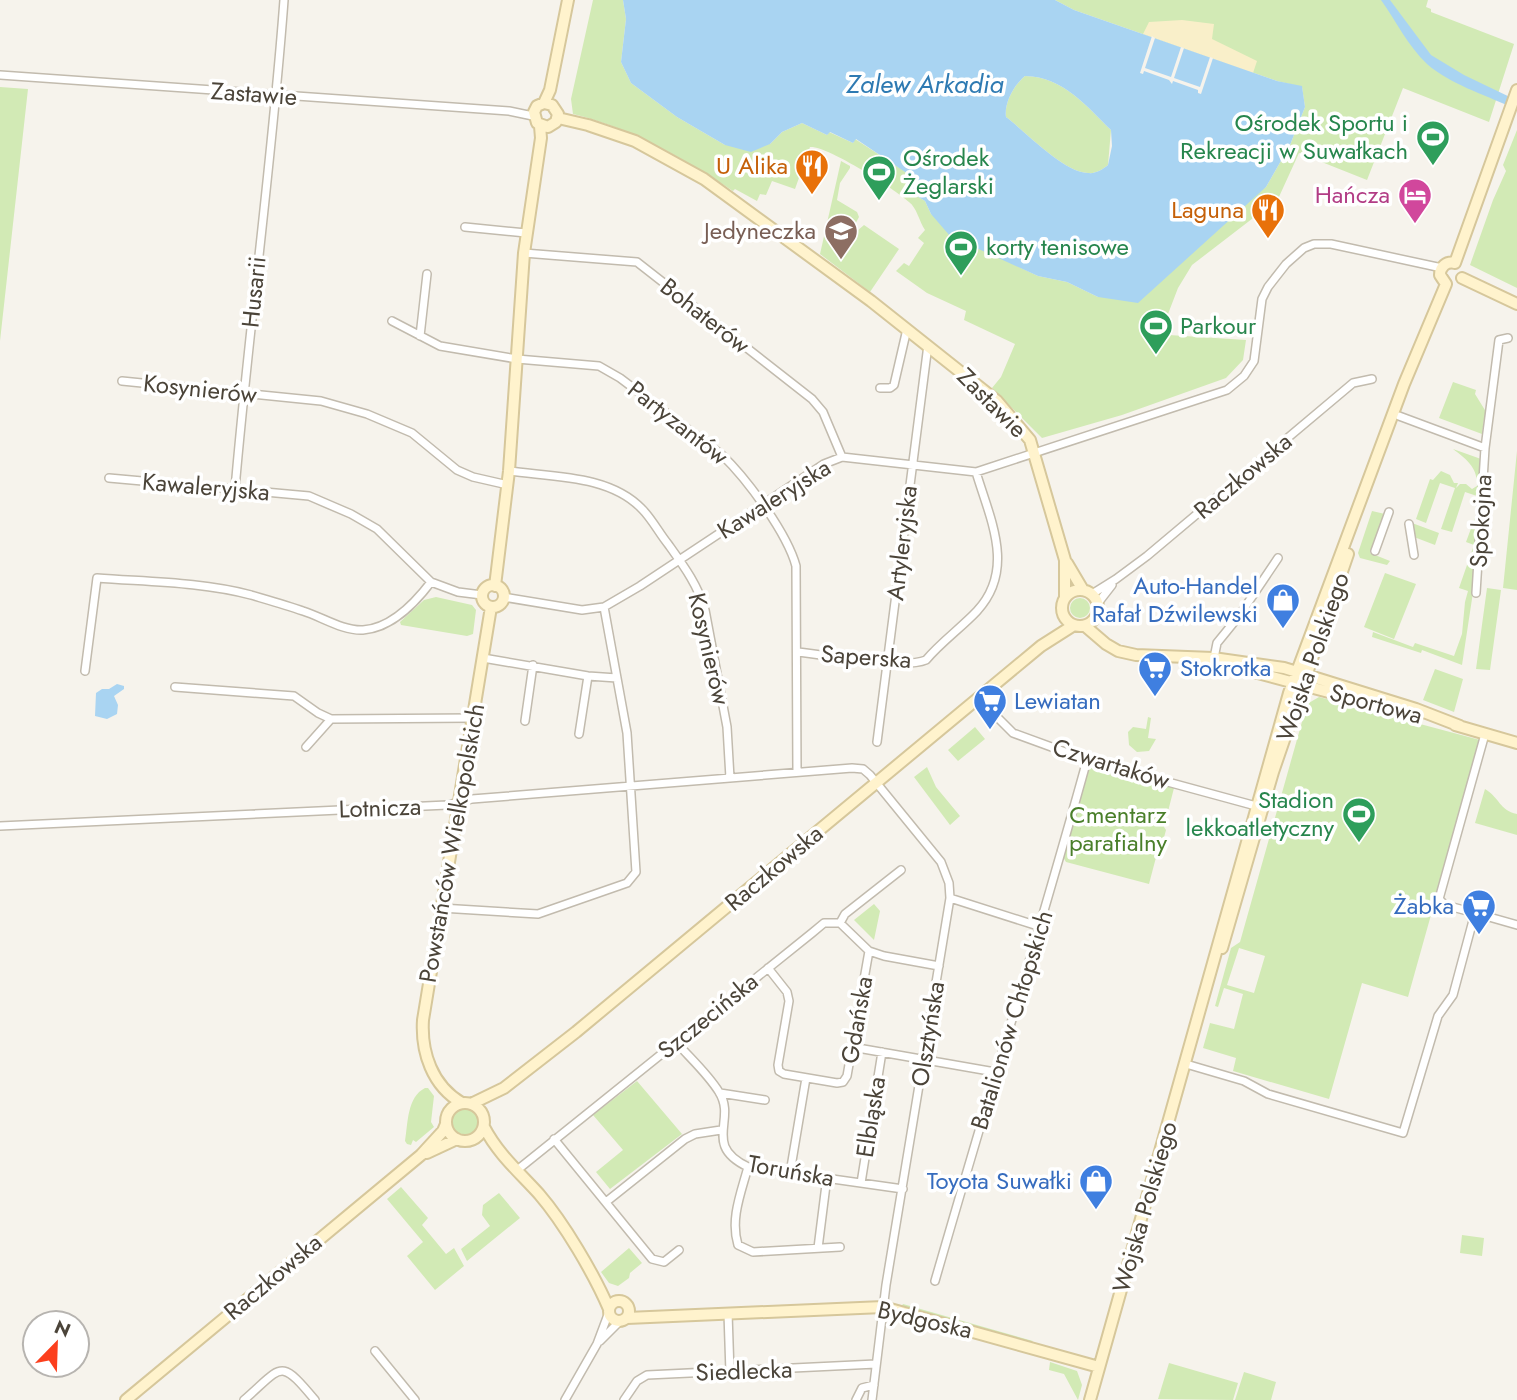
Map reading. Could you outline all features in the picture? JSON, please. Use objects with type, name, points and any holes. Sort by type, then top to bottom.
[{"type":"street","name":"Husarii","points":[[235,489],[262,211],[277,95],[284,0]]},
{"type":"street","points":[[495,586],[508,485],[526,233],[568,0]]},
{"type":"street","name":"Zastawie","points":[[0,75],[509,111],[546,115],[586,124],[635,141],[704,179],[928,345],[997,401],[1030,440],[1034,453],[1208,397],[1236,384],[1254,361],[1262,299],[1268,287],[1297,253],[1314,244],[1331,244],[1441,268]]},
{"type":"street","points":[[1455,262],[1516,92]]},
{"type":"street","points":[[465,227],[526,233]]},
{"type":"street","name":"Bohaterów","points":[[524,253],[636,262],[812,399],[823,412],[842,457]]},
{"type":"street","points":[[1455,262],[1462,268],[1462,278],[1457,284],[1446,284],[1440,275],[1441,268],[1455,262]]},
{"type":"street","points":[[420,336],[427,274]]},
{"type":"street","points":[[1462,278],[1517,304]]},
{"type":"street","points":[[1422,342],[1446,284]]},
{"type":"street","name":"Partyzantów","points":[[392,321],[440,346],[517,359],[586,364],[609,371],[735,467],[792,550],[796,566],[797,772]]},
{"type":"street","points":[[880,388],[894,385],[907,329]]},
{"type":"street","name":"Spokojna","points":[[1476,593],[1485,448],[1499,340],[1508,338]]},
{"type":"street","name":"Wojska Polskiego","points":[[1090,1400],[1256,806],[1404,384],[1422,342]]},
{"type":"street","name":"Wojska Polskiego","points":[[1211,974],[1226,937],[1299,678],[1399,416],[1422,342]]},
{"type":"street","name":"Artyleryjska","points":[[877,742],[928,345]]},
{"type":"street","name":"Raczkowska","points":[[1091,596],[1116,579],[1353,383],[1372,379]]},
{"type":"street","name":"Kosynierów","points":[[122,381],[321,401],[367,414],[412,433],[457,470],[473,477],[508,485]]},
{"type":"street","name":"Spokojna","points":[[1399,416],[1485,448]]},
{"type":"street","points":[[1034,453],[1065,559],[1063,614],[1106,644],[1129,653]]},
{"type":"street","name":"Kawaleryjska","points":[[604,607],[824,464],[842,457],[976,472],[1034,453]]},
{"type":"street","name":"Kosynierów","points":[[509,471],[596,483],[615,490],[643,510],[679,560],[700,593],[705,610],[727,727],[730,778]]},
{"type":"street","name":"Saperska","points":[[798,652],[919,663],[926,660],[977,611],[994,585],[999,555],[976,472]]},
{"type":"street","name":"Kawaleryjska","points":[[109,478],[309,496],[351,514],[377,529],[431,582],[458,592],[482,595]]},
{"type":"street","points":[[1375,551],[1389,512]]},
{"type":"street","points":[[1409,524],[1414,555]]},
{"type":"street","points":[[1213,661],[1217,643],[1239,616],[1278,558]]},
{"type":"street","points":[[1065,559],[1091,596],[1095,618],[1109,638],[1129,653]]},
{"type":"street","points":[[85,671],[97,578],[191,584],[223,589],[303,611],[361,631],[389,622],[431,582]]},
{"type":"street","points":[[495,586],[501,590],[503,597],[498,606],[491,607],[485,604],[482,595],[486,588],[495,586]]},
{"type":"street","points":[[1065,598],[1073,591],[1091,596]]},
{"type":"street","points":[[441,908],[538,914],[627,883],[636,872],[627,733],[604,607],[582,610],[503,597]]},
{"type":"street","name":"Powstańców Wielkopolskich","points":[[449,1111],[425,1054],[422,1031],[491,607]]},
{"type":"street","name":"Raczkowska","points":[[1041,646],[1063,614]]},
{"type":"street","points":[[1079,625],[1095,618]]},
{"type":"street","name":"Raczkowska","points":[[466,1103],[504,1087],[576,1032],[1041,646],[1079,625]]},
{"type":"street","name":"Sportowa","points":[[1129,653],[1213,661],[1299,678],[1416,709],[1517,743]]},
{"type":"street","points":[[483,658],[588,676],[617,678]]},
{"type":"street","points":[[525,721],[533,666]]},
{"type":"street","points":[[579,734],[588,676]]},
{"type":"street","points":[[175,687],[294,696],[331,719],[473,718]]},
{"type":"street","name":"Czwartaków","points":[[979,699],[1013,733],[1087,760],[1256,806]]},
{"type":"street","points":[[306,747],[331,719]]},
{"type":"street","points":[[1485,734],[1439,899],[1445,905],[1517,925]]},
{"type":"street","name":"Batalionów Chłopskich","points":[[935,1281],[995,1072],[1041,927],[1087,760]]},
{"type":"street","name":"Lotnicza","points":[[0,826],[459,803],[472,799],[858,768],[878,783]]},
{"type":"street","name":"Olsztyńska","points":[[872,1400],[883,1307],[950,898],[949,883],[941,862],[878,783]]},
{"type":"street","name":"Szczecińska","points":[[512,1167],[554,1139],[824,923],[840,923],[845,914],[901,870]]},
{"type":"street","points":[[950,898],[1041,927]]},
{"type":"street","points":[[1186,1064],[1244,1081],[1268,1094],[1403,1133],[1438,1016],[1453,995],[1475,914]]},
{"type":"street","points":[[840,923],[869,951],[939,966]]},
{"type":"street","name":"Gdańska","points":[[806,1078],[837,1083],[843,1082],[847,1076],[869,951]]},
{"type":"street","points":[[768,968],[787,992],[789,1000],[779,1071],[806,1078],[790,1173]]},
{"type":"street","points":[[676,1042],[720,1093],[765,1100]]},
{"type":"street","points":[[852,1047],[995,1072]]},
{"type":"street","name":"Elbląska","points":[[861,1182],[881,1052]]},
{"type":"street","name":"Powstańców Wielkopolskich","points":[[436,1077],[466,1103]]},
{"type":"street","name":"Raczkowska","points":[[484,1122],[504,1087]]},
{"type":"street","name":"Toruńska","points":[[720,1093],[725,1106],[721,1130],[726,1149],[740,1164],[903,1189]]},
{"type":"street","points":[[466,1103],[479,1108],[484,1122],[475,1139],[468,1141],[451,1135],[446,1124],[449,1111],[466,1103]]},
{"type":"street","name":"Bydgoska","points":[[484,1122],[512,1167]]},
{"type":"street","name":"Raczkowska","points":[[126,1400],[421,1155],[446,1124]]},
{"type":"street","points":[[606,1202],[685,1139],[695,1134],[721,1130]]},
{"type":"street","name":"Raczkowska","points":[[421,1155],[457,1139]]},
{"type":"street","name":"Bydgoska","points":[[475,1139],[512,1167],[547,1204],[597,1282],[609,1310]]},
{"type":"street","points":[[554,1139],[652,1259],[664,1262],[679,1250]]},
{"type":"street","points":[[748,1167],[735,1221],[734,1233],[738,1245],[753,1252],[840,1247]]},
{"type":"street","points":[[818,1248],[827,1177]]},
{"type":"street","name":"Bydgoska","points":[[597,1282],[624,1302],[663,1316]]},
{"type":"street","points":[[565,1400],[597,1344],[609,1310],[614,1302],[624,1302],[630,1309],[623,1320],[597,1344]]},
{"type":"street","name":"Bydgoska","points":[[623,1320],[883,1307],[1099,1367]]},
{"type":"street","points":[[609,1310],[613,1320],[623,1320]]},
{"type":"street","points":[[728,1313],[730,1373]]},
{"type":"street","points":[[375,1351],[415,1400]]},
{"type":"street","name":"Siedlecka","points":[[624,1400],[636,1381],[647,1375],[876,1364]]},
{"type":"street","points":[[244,1400],[277,1371],[284,1369],[293,1373],[315,1400]]},
{"type":"street","points":[[856,1400],[862,1388],[874,1385]]},
{"type":"green space","points":[[593,0],[623,0],[626,19],[621,62],[631,83],[677,117],[725,145],[770,144],[782,132],[802,123],[853,143],[855,139],[912,176],[904,188],[925,201],[931,214],[1021,268],[1038,276],[1067,282],[1098,297],[1266,187],[1290,145],[1305,107],[1302,87],[1277,81],[1074,10],[1055,0],[1428,0],[1426,7],[1431,9],[1431,12],[1514,44],[1489,122],[1403,88],[1367,180],[1299,153],[1278,199],[1192,265],[1178,288],[1168,314],[1169,335],[1246,340],[1243,360],[1226,378],[1122,415],[1042,438],[992,388],[1001,377],[1015,344],[964,320],[966,311],[927,293],[896,271],[904,263],[909,266],[924,243],[918,238],[925,230],[912,205],[890,188],[845,160],[810,147],[795,189],[772,181],[766,195],[760,194],[757,201],[735,189],[733,191],[676,156],[636,136],[573,114],[571,99]]},
{"type":"green space","points":[[1025,76],[1051,81],[1063,87],[1111,130],[1108,165],[1091,173],[1067,166],[1006,117],[1011,95]]},
{"type":"green space","points":[[0,87],[28,89],[0,341]]},
{"type":"green space","points":[[1517,130],[1517,288],[1470,265],[1506,171],[1503,165]]},
{"type":"green space","points":[[841,161],[850,168],[840,183],[837,200],[857,212],[859,217],[853,228],[857,231],[864,225],[899,249],[870,292],[820,254]]},
{"type":"green space","points":[[1453,382],[1476,390],[1475,394],[1488,415],[1484,419],[1482,434],[1439,418]]},
{"type":"green space","points":[[1453,449],[1481,459],[1481,487],[1480,504],[1477,506],[1480,497],[1465,492],[1452,532],[1441,529],[1455,488],[1440,483],[1426,523],[1416,519],[1430,479],[1433,480],[1441,471],[1450,475],[1454,483],[1458,483],[1456,488],[1460,484],[1466,484],[1472,489],[1477,486],[1473,468]]},
{"type":"green space","points":[[1517,451],[1517,590],[1503,588]]},
{"type":"green space","points":[[1479,507],[1475,579],[1462,665],[1422,650],[1421,653],[1372,637],[1373,632],[1413,647],[1415,643],[1454,656],[1462,634],[1468,591],[1459,588],[1474,545],[1466,542]]},
{"type":"green space","points":[[1372,511],[1385,514],[1370,553],[1390,561],[1387,565],[1360,558],[1358,553]]},
{"type":"green space","points":[[1412,523],[1439,533],[1435,545],[1414,537]]},
{"type":"green space","points":[[1385,573],[1416,584],[1394,639],[1364,627]]},
{"type":"green space","points":[[1487,588],[1501,590],[1490,670],[1476,669]]},
{"type":"green space","points":[[436,597],[472,605],[476,610],[473,634],[467,636],[401,625],[400,622],[424,600]]},
{"type":"green space","points":[[1080,598],[1087,601],[1090,608],[1087,615],[1080,618],[1073,615],[1070,608],[1073,601]]},
{"type":"green space","points":[[1435,669],[1463,679],[1454,712],[1423,700]]},
{"type":"green space","name":"Stadion lekkoatletyczny","points":[[1319,697],[1480,740],[1408,997],[1362,983],[1329,1099],[1233,1071],[1236,1058],[1203,1048],[1210,1023],[1234,1029],[1243,994],[1224,988],[1218,1007],[1215,1006],[1231,948],[1240,942],[1307,704]],"holes":[[[1239,948],[1265,956],[1254,993],[1227,985]]]},
{"type":"green space","points":[[1148,717],[1151,718],[1148,738],[1156,739],[1149,751],[1137,752],[1129,745],[1128,732],[1133,727],[1146,729]]},
{"type":"green space","points":[[975,727],[985,739],[958,761],[948,750]]},
{"type":"green space","name":"Cmentarz parafialny","points":[[1094,765],[1174,788],[1164,827],[1166,830],[1149,884],[1066,862],[1063,857],[1089,767]]},
{"type":"green space","points":[[927,767],[936,787],[960,816],[950,825],[914,777]]},
{"type":"green space","points":[[1485,789],[1503,807],[1517,814],[1517,835],[1475,823]]},
{"type":"green space","points":[[874,904],[880,911],[874,940],[854,920]]},
{"type":"green space","points":[[637,1081],[682,1134],[610,1189],[596,1172],[623,1150],[593,1115]]},
{"type":"green space","points":[[425,1088],[434,1096],[431,1122],[434,1127],[416,1142],[413,1140],[411,1145],[407,1144],[405,1141],[412,1104],[419,1092]]},
{"type":"green space","points":[[465,1104],[478,1110],[484,1123],[478,1136],[465,1142],[452,1136],[446,1123],[452,1110]]},
{"type":"green space","points":[[401,1187],[428,1218],[422,1225],[446,1254],[454,1248],[464,1266],[435,1290],[407,1256],[423,1242],[387,1199]]},
{"type":"green space","points":[[499,1193],[520,1218],[467,1261],[461,1249],[490,1226],[482,1215],[483,1205]]},
{"type":"green space","points":[[1462,1235],[1484,1238],[1482,1256],[1460,1253]]},
{"type":"green space","points":[[629,1248],[642,1263],[618,1286],[609,1283],[601,1272]]},
{"type":"green space","points":[[903,1304],[1033,1341],[1031,1343],[901,1307]]},
{"type":"green space","points":[[1050,1362],[1077,1371],[1082,1385],[1078,1400],[1064,1374],[1049,1370]]},
{"type":"green space","points":[[1169,1363],[1238,1383],[1233,1400],[1158,1399]]},
{"type":"green space","points":[[1244,1372],[1276,1382],[1271,1400],[1235,1400]]},
{"type":"sand","points":[[1182,20],[1214,24],[1212,39],[1257,61],[1253,73],[1143,34],[1149,22]]},
{"type":"water","name":"Zalew Arkadia","points":[[623,0],[1055,0],[1074,10],[1277,81],[1302,86],[1305,107],[1290,145],[1266,187],[1138,303],[1098,297],[1067,282],[1038,276],[950,236],[931,214],[925,201],[904,188],[911,176],[856,139],[853,143],[802,123],[782,132],[770,144],[751,152],[725,145],[677,117],[631,83],[621,62],[626,19]],"holes":[[[1025,76],[1051,81],[1073,94],[1111,130],[1112,146],[1106,167],[1091,173],[1067,166],[1006,117],[1008,100],[1017,84]]]},
{"type":"water","points":[[1381,0],[1390,0],[1431,55],[1464,75],[1514,99],[1511,107],[1456,83],[1427,64]]},
{"type":"water","points":[[117,684],[124,686],[124,689],[114,696],[118,705],[117,714],[107,719],[95,716],[96,693]]},
{"type":"pier","points":[[1152,36],[1155,38],[1145,68],[1171,77],[1181,47],[1184,48],[1174,78],[1200,87],[1210,57],[1213,58],[1201,94],[1198,90],[1173,81],[1172,84],[1169,80],[1144,71],[1143,74],[1140,73]]},
{"type":"place","name":"Ośrodek Sportu i Rekreacji w Suwałkach","points":[[1433,167]]},
{"type":"place","name":"U Alika","points":[[812,196]]},
{"type":"place","name":"Ośrodek Żeglarski","points":[[879,202]]},
{"type":"place","name":"Hańcza","points":[[1415,225]]},
{"type":"place","name":"Laguna","points":[[1268,240]]},
{"type":"place","name":"Jedyneczka","points":[[841,261]]},
{"type":"place","name":"korty tenisowe","points":[[961,277]]},
{"type":"place","name":"Parkour","points":[[1156,356]]},
{"type":"place","name":"Auto-Handel Rafał Dźwilewski","points":[[1283,630]]},
{"type":"place","name":"Stokrotka","points":[[1155,698]]},
{"type":"place","name":"Lewiatan","points":[[990,731]]},
{"type":"place","name":"Stadion lekkoatletyczny","points":[[1359,844]]},
{"type":"place","name":"Żabka","points":[[1479,936]]},
{"type":"place","name":"Toyota Suwałki","points":[[1096,1211]]}]
